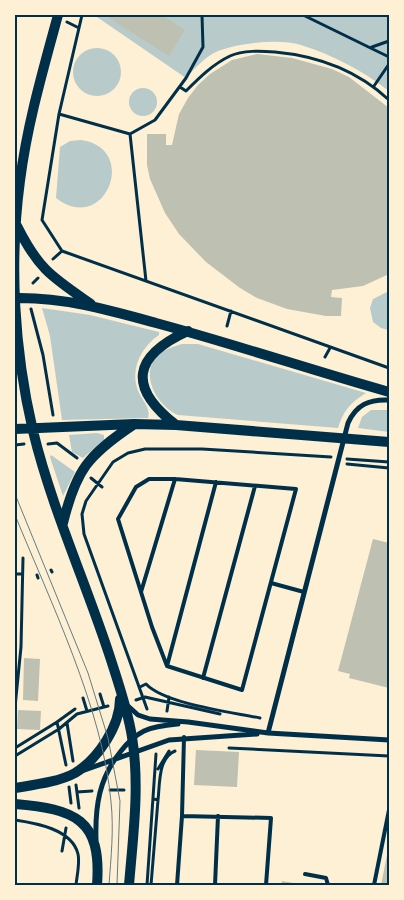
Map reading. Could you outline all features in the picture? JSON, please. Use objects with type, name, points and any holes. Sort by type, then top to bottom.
[{"type":"main road","points":[[18,372],[15,298],[16,224],[26,142],[58,15]]},
{"type":"main road","points":[[16,224],[30,252],[45,271],[94,306]]},
{"type":"main road","points":[[15,298],[47,298],[94,306],[188,331],[389,392]]},
{"type":"main road","points":[[176,425],[160,412],[149,397],[143,373],[147,360],[157,348],[188,331]]},
{"type":"main road","points":[[15,358],[32,428],[62,524],[97,616],[124,702],[132,738],[136,789],[129,885]]},
{"type":"main road","points":[[62,524],[75,483],[85,464],[98,450],[134,424]]},
{"type":"main road","points":[[15,429],[134,424],[176,425],[389,442]]},
{"type":"main road","points":[[15,788],[74,773],[98,750],[115,724],[120,710],[119,686]]},
{"type":"main road","points":[[15,804],[59,810],[79,820],[91,833],[96,843],[99,861],[97,885]]},
{"type":"street","points":[[268,733],[344,437],[352,413],[359,406],[368,402],[389,400]]},
{"type":"street","points":[[124,702],[138,716],[150,719],[268,733],[389,740]]},
{"type":"street","points":[[96,843],[96,806],[99,791],[113,761],[132,738],[152,728],[188,722]]},
{"type":"street","points":[[74,773],[184,737],[268,733]]},
{"type":"lane","points":[[149,479],[175,479],[296,489],[242,690],[167,666],[141,593],[118,519],[136,487],[149,479]]},
{"type":"lane","points":[[141,593],[175,479]]},
{"type":"lane","points":[[167,666],[216,482]]},
{"type":"lane","points":[[204,678],[255,486]]},
{"type":"lane","points":[[271,583],[304,592]]},
{"type":"lane","points":[[177,885],[182,816],[184,737]]},
{"type":"lane","points":[[374,885],[389,810]]},
{"type":"lane","points":[[182,816],[271,818],[266,885]]},
{"type":"lane","points":[[215,885],[218,816]]},
{"type":"lane","points":[[305,874],[326,878],[328,885]]},
{"type":"path","points":[[82,15],[59,114],[42,220],[62,250],[389,368]]},
{"type":"path","points":[[59,114],[130,134],[154,120],[180,87],[203,46],[202,15]]},
{"type":"path","points":[[303,15],[389,57]]},
{"type":"path","points":[[372,48],[389,41]]},
{"type":"path","points":[[180,87],[186,92],[206,71],[231,55],[258,50],[302,55],[331,63],[374,86],[389,100]]},
{"type":"path","points":[[374,86],[389,64]]},
{"type":"path","points":[[130,134],[146,281]]},
{"type":"path","points":[[31,307],[43,355],[54,419]]},
{"type":"path","points":[[226,326],[231,311]]},
{"type":"path","points":[[325,357],[330,348]]},
{"type":"path","points":[[46,444],[57,443],[82,462]]},
{"type":"path","points":[[150,719],[84,534],[82,514],[86,501],[113,462],[128,453],[145,449],[202,449],[387,462]]},
{"type":"path","points":[[384,468],[387,462],[386,456]]},
{"type":"path","points":[[374,461],[374,467]]},
{"type":"path","points":[[347,464],[389,468]]},
{"type":"path","points":[[97,483],[102,487]]},
{"type":"path","points":[[15,706],[21,648],[23,558]]},
{"type":"path","points":[[15,574],[22,574]]},
{"type":"path","points":[[140,687],[146,684],[155,693],[260,718]]},
{"type":"path","points":[[100,694],[104,707]]},
{"type":"path","points":[[166,714],[169,697]]},
{"type":"path","points":[[15,756],[59,729],[77,714],[87,711],[84,698]]},
{"type":"path","points":[[15,748],[74,709]]},
{"type":"path","points":[[57,722],[66,766]]},
{"type":"path","points":[[67,722],[74,773]]},
{"type":"path","points":[[155,745],[157,757],[156,800]]},
{"type":"path","points":[[220,748],[389,756]]},
{"type":"path","points":[[151,885],[150,874],[156,800],[162,767],[170,753]]},
{"type":"path","points":[[68,784],[71,806]]},
{"type":"path","points":[[77,792],[155,788]]},
{"type":"path","points":[[15,820],[39,825],[65,836],[75,847],[78,855],[76,885]]},
{"type":"path","points":[[62,851],[66,828]]},
{"type":"path","points":[[147,885],[150,874]]},
{"type":"shaded area","points":[[94,15],[389,15],[389,91],[358,70],[336,59],[301,45],[282,42],[248,44],[218,51],[205,59],[186,78]]},
{"type":"shaded area","points":[[92,48],[102,48],[114,55],[121,67],[121,77],[114,89],[102,96],[92,96],[84,92],[77,85],[73,77],[73,67],[77,59],[84,52]]},
{"type":"shaded area","points":[[143,88],[153,92],[157,102],[153,112],[143,116],[133,112],[129,102],[133,92]]},
{"type":"shaded area","points":[[81,140],[99,146],[109,158],[112,172],[109,186],[101,198],[89,206],[74,207],[56,198],[60,147],[70,141]]},
{"type":"shaded area","points":[[389,291],[388,330],[381,328],[373,322],[370,308],[373,299]]},
{"type":"shaded area","points":[[42,308],[90,315],[159,332],[159,335],[146,346],[136,368],[136,385],[148,408],[148,418],[62,420],[50,336]]},
{"type":"shaded area","points":[[182,344],[198,344],[366,393],[348,408],[338,428],[178,415],[158,398],[150,381],[150,372],[157,356],[169,348]]},
{"type":"shaded area","points":[[371,410],[389,410],[389,432],[358,428],[362,417]]},
{"type":"shaded area","points":[[97,433],[104,435],[104,440],[83,458],[72,452],[69,435]]},
{"type":"shaded area","points":[[51,455],[75,472],[63,496],[50,457]]},
{"type":"building","points":[[111,15],[162,15],[185,30],[169,56],[109,18]]},
{"type":"building","points":[[257,54],[292,58],[332,69],[349,77],[389,108],[389,274],[363,286],[332,290],[331,297],[342,298],[341,316],[326,316],[287,309],[257,298],[240,288],[206,262],[179,234],[165,213],[150,179],[147,165],[147,134],[166,134],[166,145],[172,145],[179,114],[198,85],[210,74],[232,60]]},
{"type":"building","points":[[373,539],[389,543],[389,688],[349,678],[350,674],[338,671]]},
{"type":"building","points":[[24,658],[40,659],[38,701],[23,700]]},
{"type":"building","points":[[18,710],[41,711],[40,730],[17,729]]},
{"type":"building","points":[[196,750],[239,752],[237,787],[194,785]]},
{"type":"building","points":[[388,850],[389,885],[381,885]]},
{"type":"building","points":[[282,881],[299,884],[299,885],[281,885]]},
{"type":"tram line","points":[[15,494],[88,673],[108,738],[120,801],[117,885]]},
{"type":"tram line","points":[[15,515],[59,619],[98,730],[106,766],[112,812],[109,885]]}]
